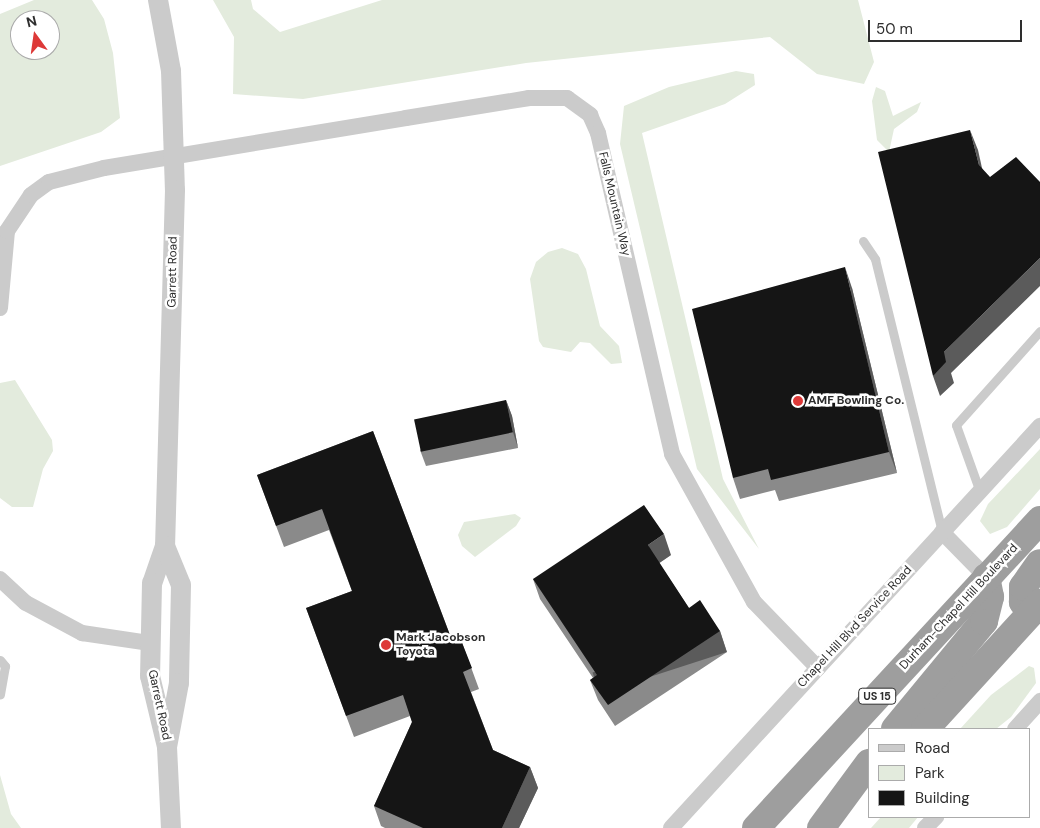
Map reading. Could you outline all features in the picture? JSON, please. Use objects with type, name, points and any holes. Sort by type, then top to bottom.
[{"type":"highway","name":"Durham-Chapel Hill Boulevard","points":[[756,828],[1040,520]]},
{"type":"highway","points":[[926,728],[1037,612],[1022,592],[1040,564]]},
{"type":"highway","points":[[896,728],[984,621],[990,596],[986,577]]},
{"type":"highway","points":[[821,828],[868,764]]},
{"type":"highway","points":[[835,828],[868,792]]},
{"type":"street","name":"Garrett Road","points":[[158,0],[171,71],[175,157],[165,546],[152,582],[150,676],[167,747],[171,828]]},
{"type":"street","name":"Falls Mountain Way","points":[[0,308],[7,231],[31,194],[70,174],[529,98],[559,97],[578,106],[590,115],[598,133],[672,454],[754,602],[818,668]]},
{"type":"street","name":"Chapel Hill Blvd Service Road","points":[[671,828],[1040,426]]},
{"type":"street","points":[[942,532],[986,577]]},
{"type":"street","name":"Garrett Road","points":[[165,546],[181,585],[178,682],[167,747]]},
{"type":"street","points":[[1,582],[26,603],[82,633],[150,643]]},
{"type":"street","points":[[1015,728],[1040,701]]},
{"type":"street","points":[[925,828],[935,818]]},
{"type":"lane","points":[[863,241],[875,259],[942,532]]},
{"type":"lane","points":[[980,492],[956,425],[1039,333]]},
{"type":"lane","points":[[0,660],[5,666],[0,695]]},
{"type":"green space","points":[[34,0],[92,0],[104,19],[113,53],[120,118],[101,132],[0,166],[0,14]]},
{"type":"green space","points":[[213,0],[251,0],[253,9],[280,32],[382,0],[858,0],[874,62],[864,84],[817,74],[770,37],[526,63],[303,99],[233,94],[234,37]]},
{"type":"green space","points":[[736,71],[754,74],[755,85],[725,104],[642,133],[723,479],[759,549],[697,469],[620,144],[624,106],[669,87]]},
{"type":"green space","points":[[876,87],[885,91],[893,116],[921,102],[917,112],[894,129],[889,152],[877,140],[872,101]]},
{"type":"green space","points":[[562,248],[578,254],[586,269],[600,326],[619,346],[622,363],[611,364],[590,343],[580,342],[571,352],[543,347],[539,341],[530,279],[536,262],[548,252]]},
{"type":"green space","points":[[15,380],[52,440],[53,451],[43,469],[33,507],[12,507],[0,498],[0,383]]},
{"type":"green space","points":[[1040,449],[1040,489],[1007,527],[990,534],[980,521],[988,504]]},
{"type":"green space","points":[[515,514],[521,518],[516,526],[475,557],[462,546],[458,535],[464,522]]},
{"type":"green space","points":[[1029,666],[1034,668],[1036,683],[1011,717],[997,728],[961,728],[991,695]]},
{"type":"green space","points":[[0,775],[11,814],[21,828],[0,828]]},
{"type":"green space","points":[[880,818],[917,818],[909,828],[871,828]]},
{"type":"building","points":[[970,130],[979,165],[990,177],[1016,157],[1040,182],[1040,258],[944,352],[946,362],[933,376],[878,152]]},
{"type":"building","name":"AMF Bowling Co.","points":[[845,267],[889,452],[771,480],[768,469],[733,478],[692,309]]},
{"type":"building","points":[[506,400],[513,432],[421,452],[414,420]]},
{"type":"building","name":"Mark Jacobson Toyota","points":[[373,431],[453,643],[461,640],[472,668],[463,672],[493,750],[530,767],[502,828],[423,828],[374,806],[412,722],[403,695],[346,716],[306,608],[352,591],[322,509],[276,526],[257,475]]},
{"type":"building","points":[[644,505],[664,534],[648,545],[689,608],[700,600],[720,631],[608,705],[590,680],[597,675],[533,579]]},
{"type":"place","name":"AMF Bowling Co.","points":[[798,401]]},
{"type":"place","name":"Mark Jacobson Toyota","points":[[386,645]]}]
